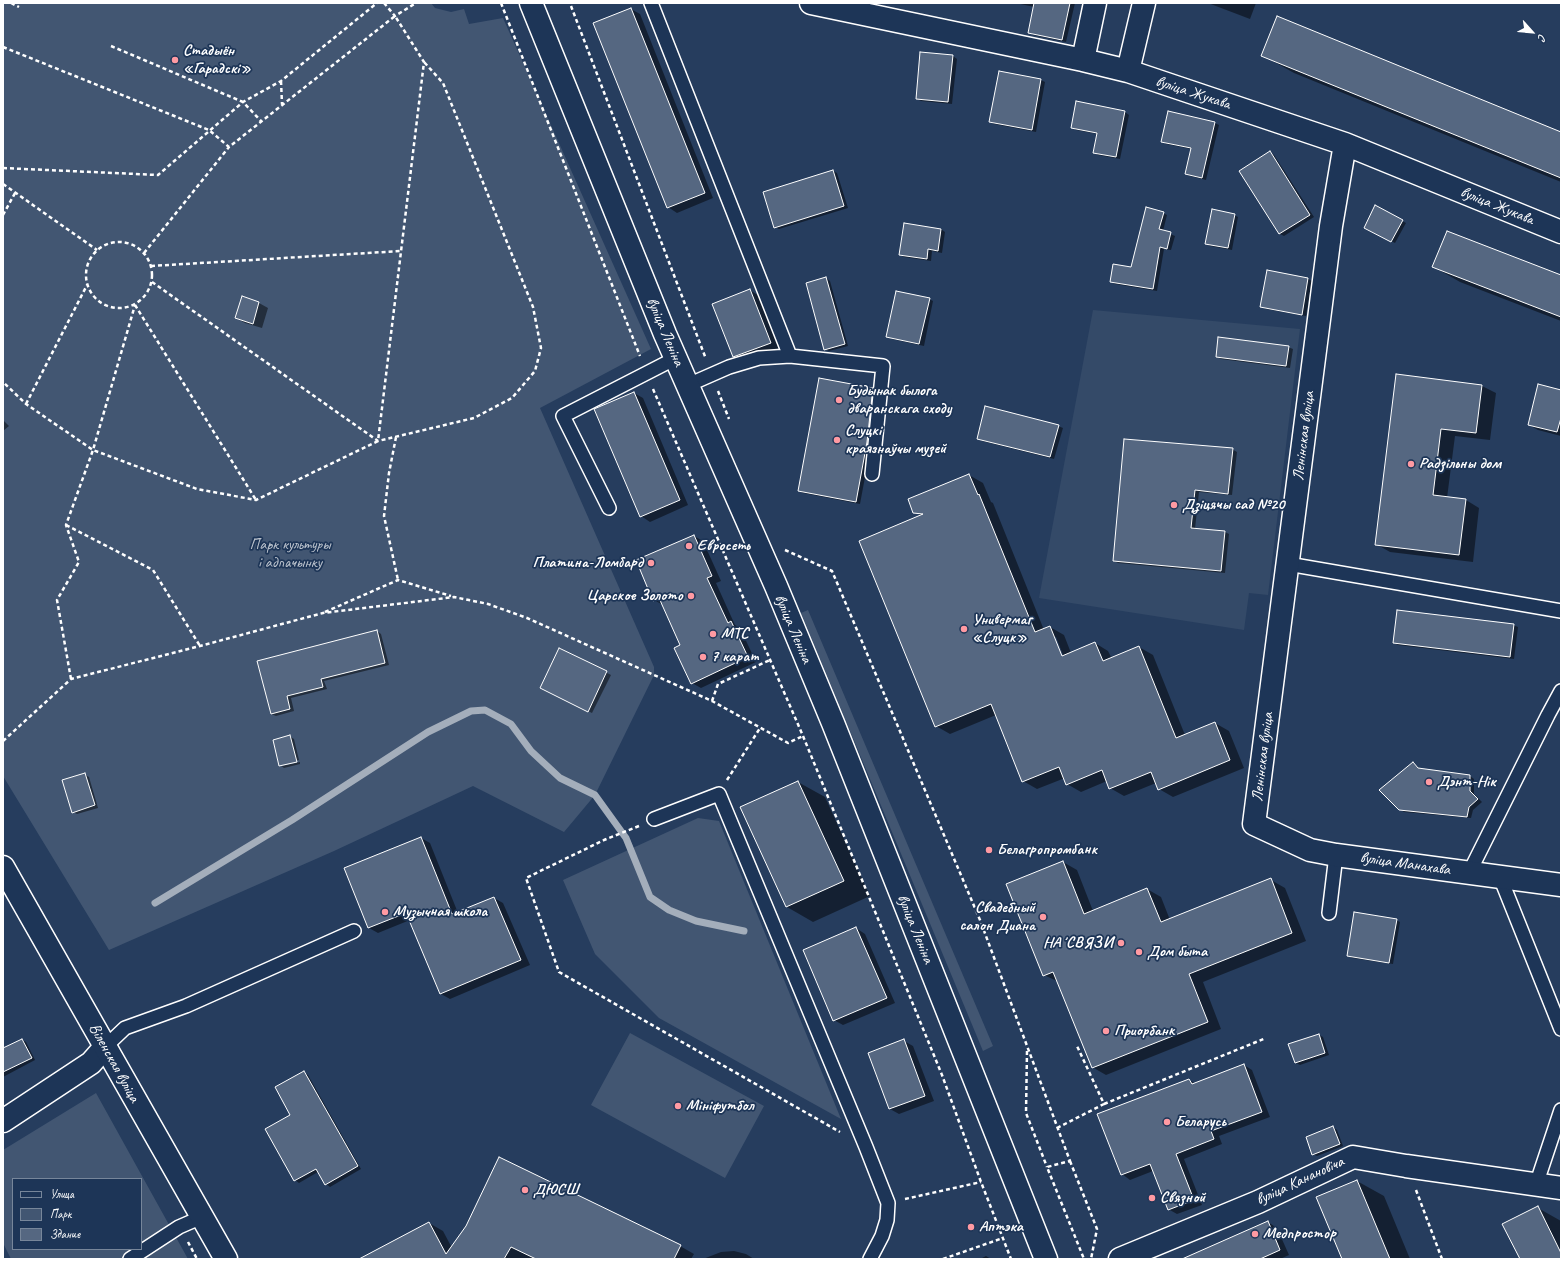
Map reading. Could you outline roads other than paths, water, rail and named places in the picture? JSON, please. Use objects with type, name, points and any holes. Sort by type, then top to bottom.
[{"type":"street","name":"вуліца Леніна","points":[[531,3],[676,358],[776,586],[833,723],[1046,1259]]},
{"type":"street","name":"вуліца Жукава","points":[[811,3],[1083,60],[1128,72],[1345,144],[1561,232]]},
{"type":"street","points":[[1083,60],[1095,3]]},
{"type":"street","points":[[1128,72],[1144,3]]},
{"type":"street","name":"Ленінская вуліца","points":[[1254,824],[1331,226],[1345,144]]},
{"type":"street","name":"вуліца Манахава","points":[[1254,824],[1310,850],[1336,855],[1561,885]]},
{"type":"street","name":"Віленская вуліца","points":[[3,866],[226,1259]]},
{"type":"street","points":[[3,1121],[91,1063],[105,1047]]},
{"type":"street","name":"вуліца Канановіча","points":[[1120,1259],[1258,1202],[1353,1157],[1553,1190]]},
{"type":"lane","points":[[651,3],[790,356]]},
{"type":"lane","points":[[688,385],[729,368],[759,358],[790,356],[882,366],[872,474]]},
{"type":"lane","points":[[609,508],[563,416],[676,358]]},
{"type":"lane","points":[[1288,564],[1561,610]]},
{"type":"lane","points":[[1469,873],[1561,691]]},
{"type":"lane","points":[[654,819],[718,794],[888,1203],[887,1220],[882,1236],[870,1259]]},
{"type":"lane","points":[[1329,913],[1336,855]]},
{"type":"lane","points":[[1500,877],[1561,1029]]},
{"type":"lane","points":[[105,1047],[125,1028],[186,1006],[354,931]]},
{"type":"lane","points":[[1553,1190],[1561,1110]]},
{"type":"lane","points":[[130,1259],[179,1227],[202,1217]]},
{"type":"waterway","points":[[155,903],[292,820],[428,732],[471,711],[485,710],[511,724],[531,751],[560,778],[595,795],[626,838],[650,897],[669,910],[696,921],[744,931]]},
{"type":"place","name":"Стадыён «Гарадскі»","points":[[175,60]]},
{"type":"place","name":"Будынак былога дваранскага сходу","points":[[839,400]]},
{"type":"place","name":"Слуцкі краязнаўчы музей","points":[[837,440]]},
{"type":"place","name":"Радзільны дом","points":[[1411,464]]},
{"type":"place","name":"Дзіцячы сад №20","points":[[1174,505]]},
{"type":"place","name":"Евросеть","points":[[689,546]]},
{"type":"place","name":"Платина-Ломбард","points":[[651,563]]},
{"type":"place","name":"Царское Золото","points":[[691,596]]},
{"type":"place","name":"Универмаг «Слуцк»","points":[[964,629]]},
{"type":"place","name":"МТС","points":[[713,634]]},
{"type":"place","name":"7 карат","points":[[703,657]]},
{"type":"place","name":"Дэнт-Нік","points":[[1429,782]]},
{"type":"place","name":"Белагропромбанк","points":[[989,850]]},
{"type":"place","name":"Музычная школа","points":[[385,912]]},
{"type":"place","name":"Свадебный салон Диана","points":[[1043,917]]},
{"type":"place","name":"НАʼСВЯЗИ","points":[[1121,943]]},
{"type":"place","name":"Дом быта","points":[[1139,952]]},
{"type":"place","name":"Приорбанк","points":[[1106,1031]]},
{"type":"place","name":"Мініфутбол","points":[[678,1106]]},
{"type":"place","name":"Беларусь","points":[[1167,1122]]},
{"type":"place","name":"ДЮСШ","points":[[525,1190]]},
{"type":"place","name":"Связной","points":[[1152,1198]]},
{"type":"place","name":"Аптэка","points":[[971,1227]]},
{"type":"place","name":"Медпростор","points":[[1255,1234]]},
{"type":"park label","name":"Парк культуры і адпачынку","points":[[290,554]]}]
